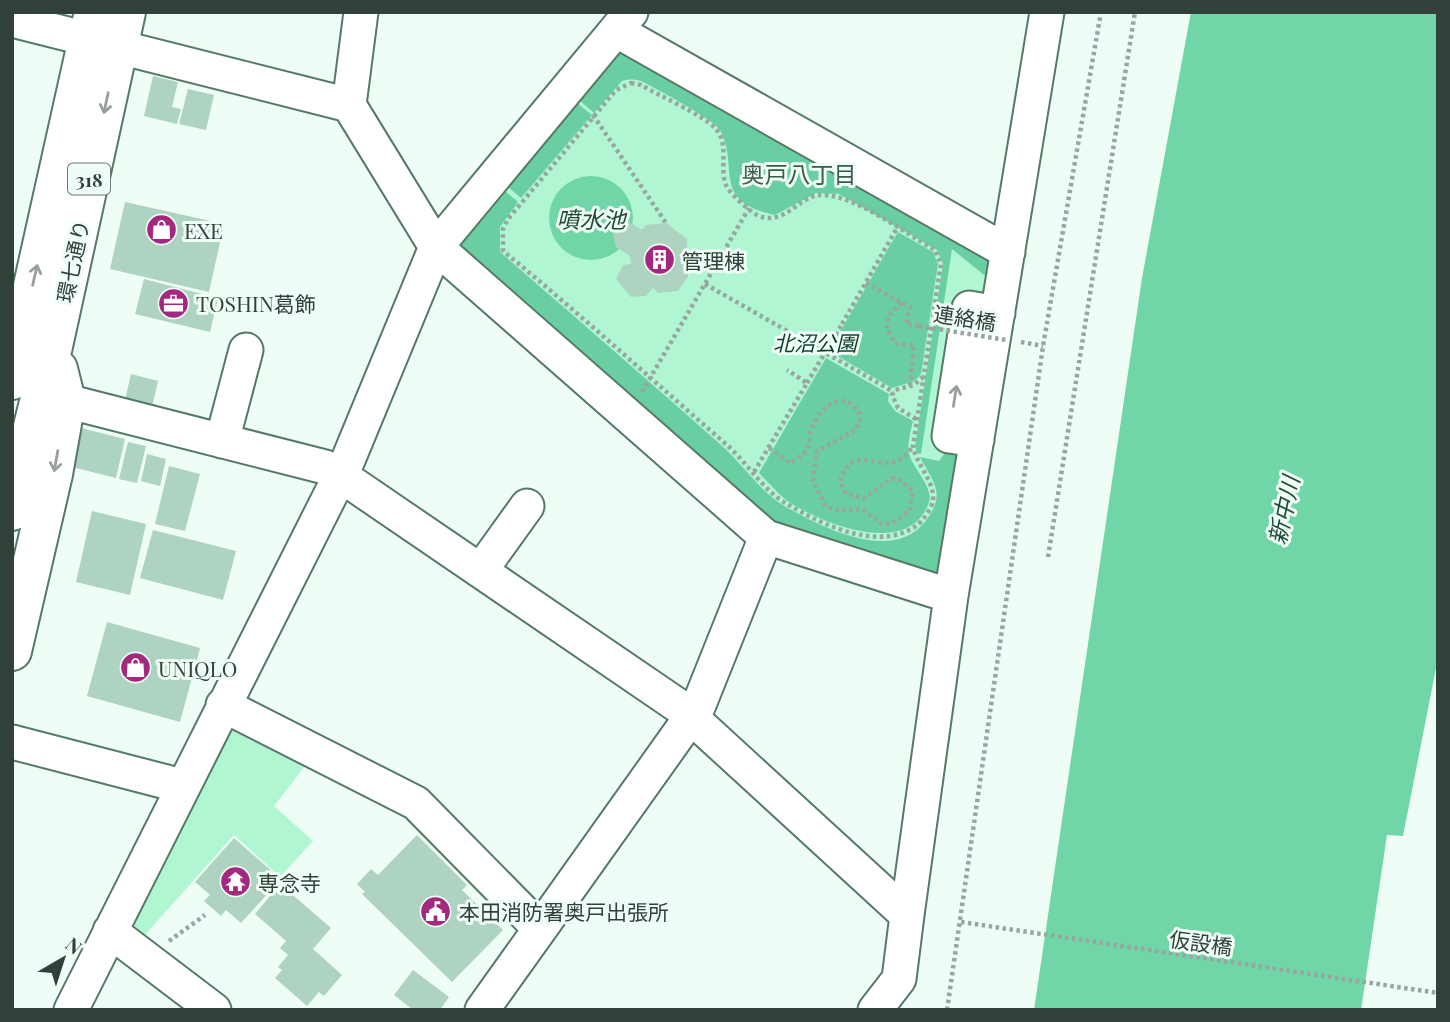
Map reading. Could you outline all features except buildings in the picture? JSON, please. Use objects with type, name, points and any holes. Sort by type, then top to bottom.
[{"type":"main road","name":"環七通り","points":[[13,508],[29,346],[106,28]]},
{"type":"main road","name":"環七通り","points":[[12,380],[29,346]]},
{"type":"main road","name":"環七通り","points":[[12,651],[53,474],[66,401],[29,346]]},
{"type":"street","points":[[362,12],[349,105],[436,247],[766,537],[951,596]]},
{"type":"street","points":[[875,1010],[899,979],[951,596],[977,440],[1002,326],[1008,252],[1047,12]]},
{"type":"street","points":[[12,20],[106,28],[349,105]]},
{"type":"street","points":[[71,1010],[340,475],[436,247],[624,21],[1008,252]]},
{"type":"street","points":[[222,441],[246,350]]},
{"type":"street","points":[[66,401],[325,467],[340,475],[691,717],[907,915]]},
{"type":"street","points":[[481,570],[527,506]]},
{"type":"street","points":[[482,1010],[691,717],[766,537]]},
{"type":"street","points":[[223,705],[416,803],[540,929]]},
{"type":"street","points":[[12,743],[182,786]]},
{"type":"street","points":[[110,931],[214,1010]]},
{"type":"path","points":[[947,1010],[1043,346],[1101,12]]},
{"type":"path","points":[[1048,557],[1135,12]]},
{"type":"path","points":[[631,83],[641,85],[715,128],[722,142],[726,185],[754,214],[776,217],[795,210],[806,199],[817,195],[837,196],[935,250],[941,264],[913,446],[915,458],[933,490],[933,502],[921,522],[909,530],[877,539],[830,524],[786,504],[754,472],[503,251],[503,229],[508,219],[595,116],[616,90],[631,83]]},
{"type":"path","points":[[595,116],[666,222]]},
{"type":"path","points":[[651,380],[749,208]]},
{"type":"path","points":[[754,472],[897,228]]},
{"type":"path","points":[[866,283],[902,303],[888,316],[887,331],[897,344],[914,345],[910,386]]},
{"type":"path","points":[[705,284],[894,392]]},
{"type":"path","name":"連絡橋","points":[[902,303],[910,307],[905,324],[1002,326]]},
{"type":"path","points":[[786,370],[807,383]]},
{"type":"path","points":[[894,392],[918,383],[924,374]]},
{"type":"path","points":[[894,392],[892,402],[917,420]]},
{"type":"path","points":[[769,448],[790,463],[807,450],[814,424],[826,406],[834,400],[842,399],[853,405],[861,417],[856,430],[817,451],[813,481],[827,507],[837,510],[862,509],[883,524],[894,523],[910,511],[913,492],[900,480],[892,478],[864,498],[846,494],[840,482],[844,468],[855,461],[897,462],[905,458],[913,446]]},
{"type":"path","points":[[145,958],[205,915]]},
{"type":"path","name":"仮設橋","points":[[961,922],[1438,993]]},
{"type":"green space","name":"北沼公園","points":[[620,37],[1003,253],[948,589],[771,528],[446,250]]},
{"type":"green space","points":[[233,731],[305,766],[274,806],[313,841],[280,877],[234,835],[144,936],[136,929],[133,918],[221,738]]},
{"type":"shaded area","points":[[622,48],[992,257],[989,279],[952,249],[921,454],[917,453],[915,446],[943,264],[937,250],[839,194],[816,193],[775,215],[755,209],[734,192],[720,130],[672,97],[643,82],[622,81],[594,113],[579,100]]},
{"type":"shaded area","points":[[576,102],[592,115],[521,198],[508,187]]},
{"type":"shaded area","points":[[505,191],[518,202],[500,227],[500,252],[721,445],[768,494],[786,507],[820,524],[859,538],[878,541],[897,539],[913,533],[927,519],[936,502],[936,488],[920,457],[939,461],[951,445],[963,447],[941,578],[769,526],[457,249]]},
{"type":"shaded area","points":[[898,232],[933,252],[938,264],[921,374],[915,381],[892,388],[829,351]]},
{"type":"shaded area","points":[[826,358],[889,394],[888,401],[895,411],[913,421],[909,453],[930,496],[919,520],[903,529],[884,533],[863,531],[820,518],[786,500],[759,473]]},
{"type":"water","name":"新中川","points":[[1191,12],[1438,12],[1438,658],[1403,836],[1387,835],[1361,1010],[1034,1010],[1142,278]]},
{"type":"water","name":"噴水池","points":[[591,176],[607,179],[621,188],[630,202],[633,218],[630,234],[621,248],[607,257],[591,260],[575,257],[561,248],[552,234],[549,218],[552,202],[561,188],[575,179]]},
{"type":"place","name":"EXE","points":[[161,230]]},
{"type":"place","name":"管理棟","points":[[659,260]]},
{"type":"place","name":"TOSHIN葛飾","points":[[173,303]]},
{"type":"place","name":"UNIQLO","points":[[135,668]]},
{"type":"place","name":"専念寺","points":[[235,882]]},
{"type":"place","name":"本田消防署奥戸出張所","points":[[436,911]]},
{"type":"district","name":"奥戸八丁目","points":[[799,173]]}]
